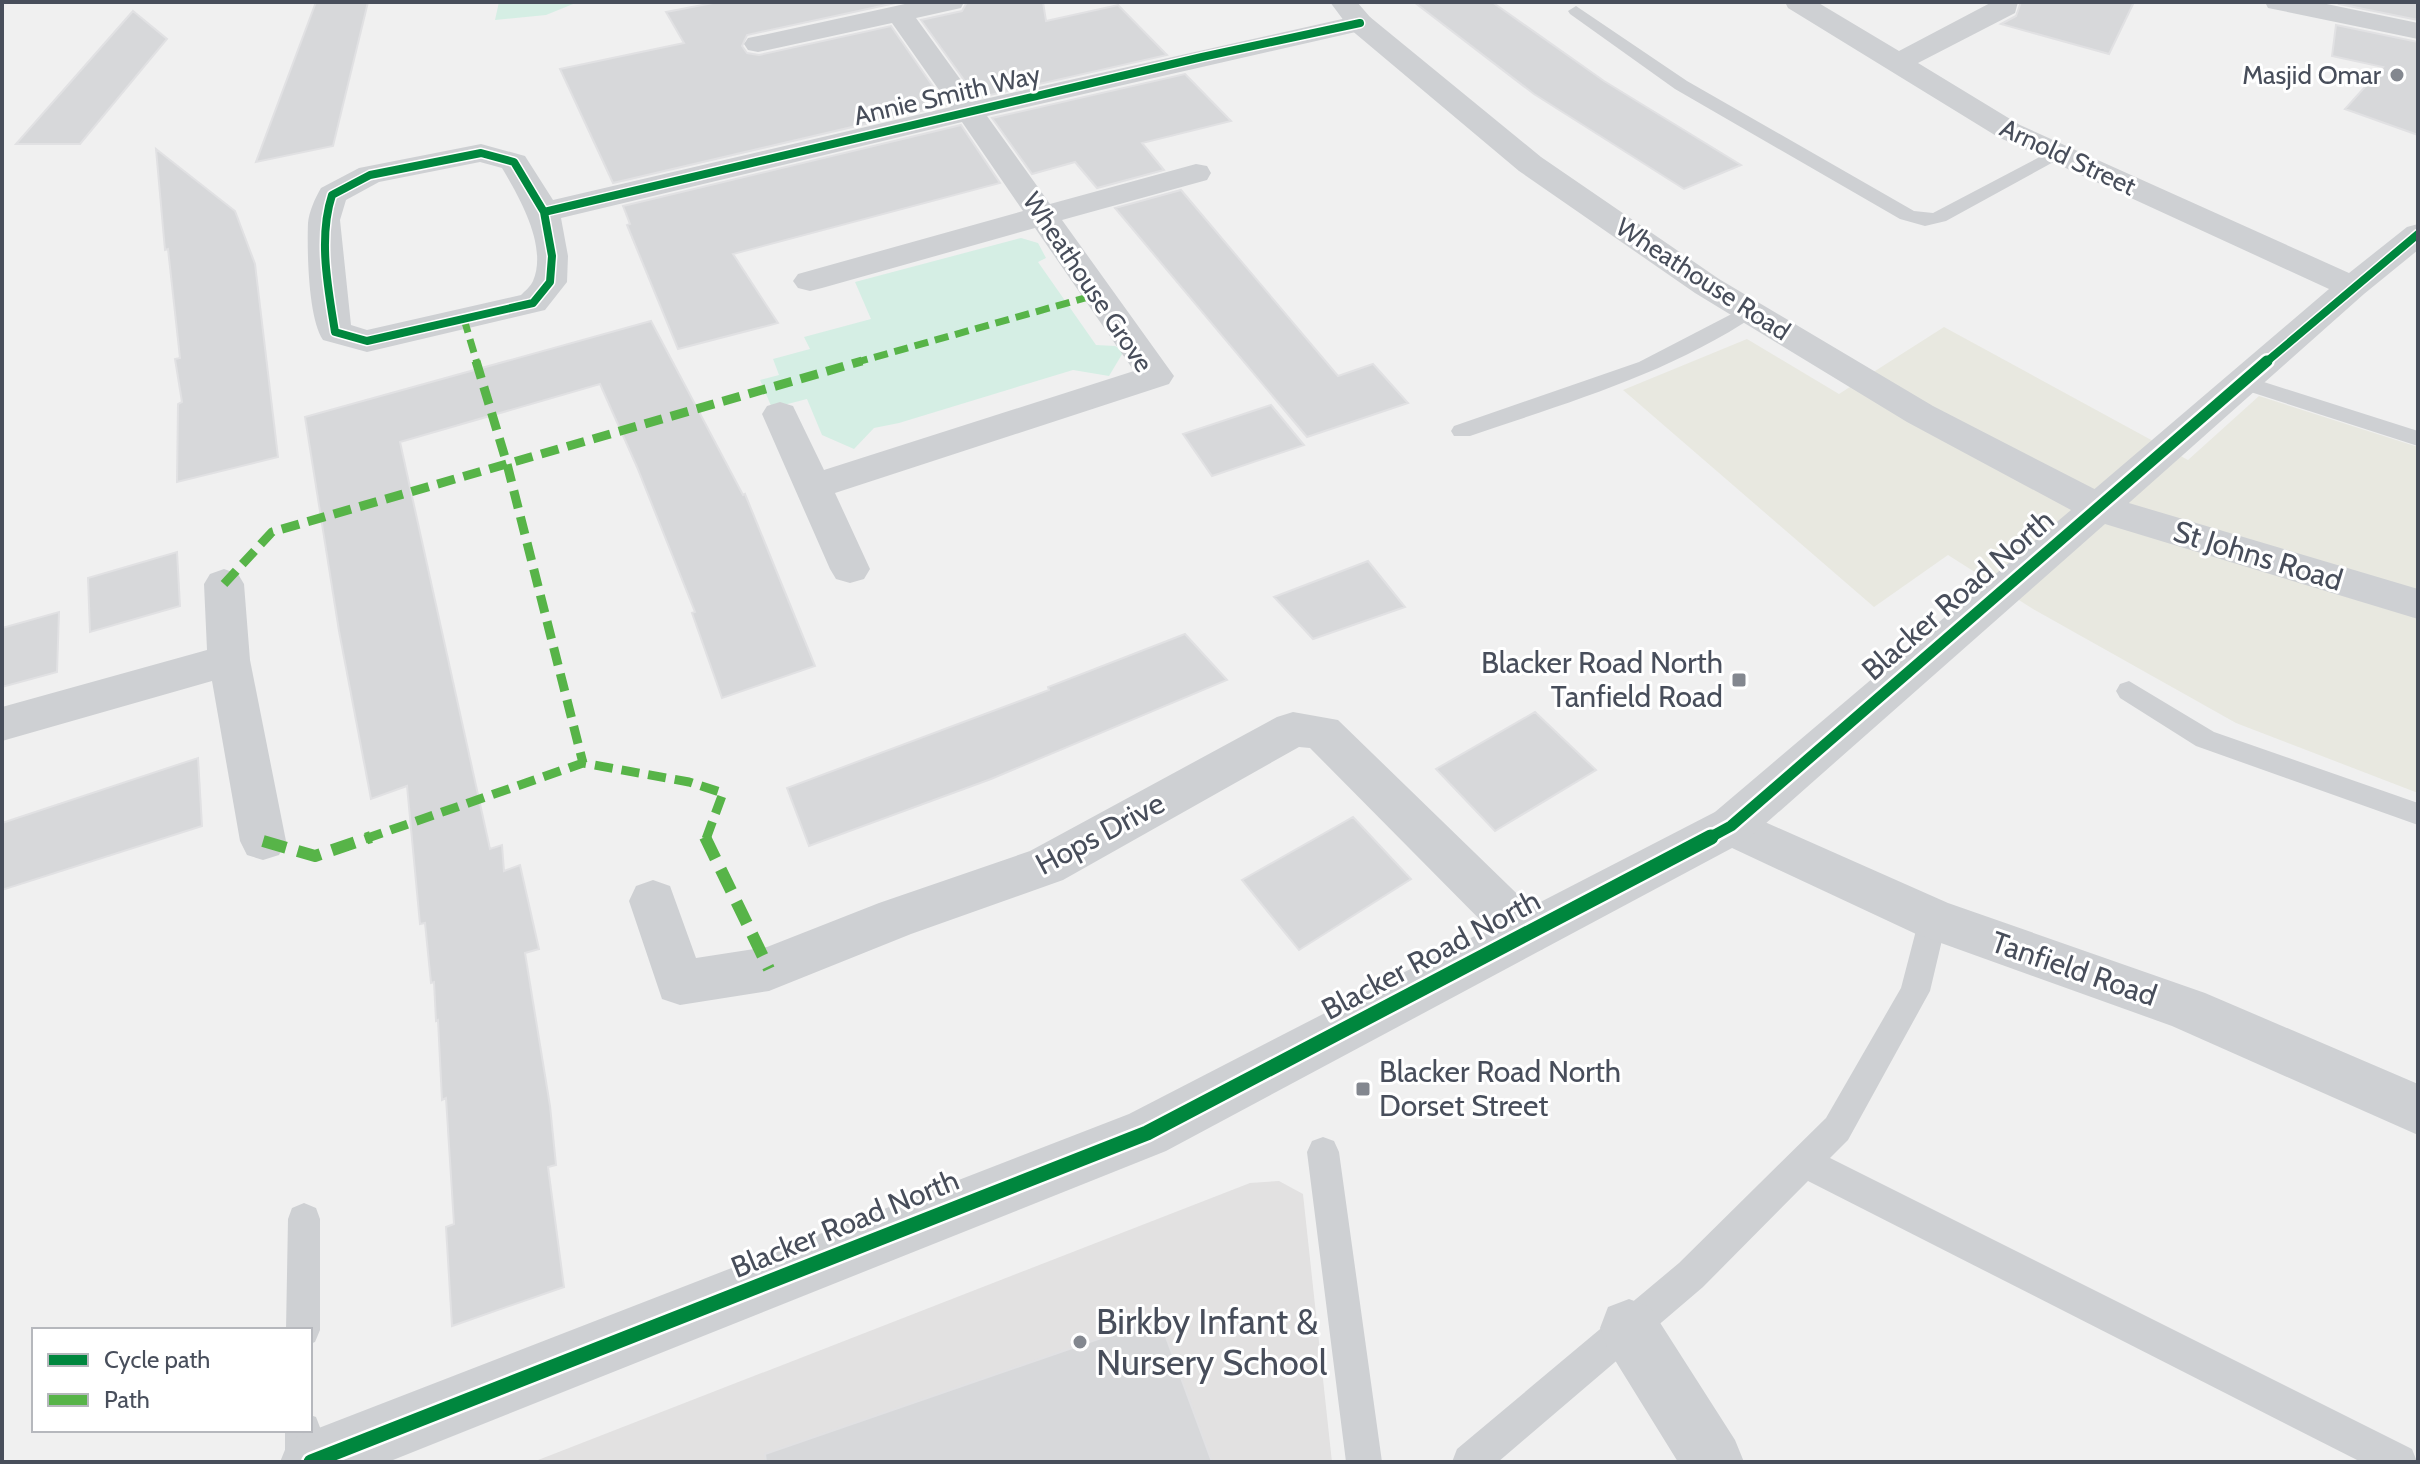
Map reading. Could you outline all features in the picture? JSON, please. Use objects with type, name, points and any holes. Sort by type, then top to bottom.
[{"type":"street","points":[[758,44],[951,2]]},
{"type":"street","name":"Arnold Street","points":[[1798,2],[2009,131],[2352,287]]},
{"type":"street","points":[[1898,63],[2005,7],[2005,2]]},
{"type":"street","points":[[2293,4],[2418,31]]},
{"type":"street","name":"Annie Smith Way","points":[[544,212],[970,111],[1352,12]]},
{"type":"street","name":"Wheathouse Road","points":[[1352,12],[1530,164],[1707,286],[1920,414],[2098,508]]},
{"type":"street","name":"Wheathouse Grove","points":[[813,487],[1156,376],[899,13]]},
{"type":"street","points":[[481,153],[514,162],[544,212],[552,256],[550,282],[533,303],[367,341],[335,332],[324,220],[332,195],[370,175],[481,153]]},
{"type":"street","points":[[810,281],[1196,173]]},
{"type":"street","name":"Blacker Road North","points":[[311,1462],[1147,1133],[1731,826],[2352,287],[2418,234]]},
{"type":"street","points":[[780,414],[850,569]]},
{"type":"street","name":"St Johns Road","points":[[2098,508],[2418,604]]},
{"type":"street","points":[[224,584],[229,660],[263,841]]},
{"type":"street","points":[[2,724],[229,660]]},
{"type":"street","name":"Hops Drive","points":[[653,901],[680,983],[769,969],[896,918],[1046,866],[1293,729],[1322,732],[1526,934]]},
{"type":"street","name":"Tanfield Road","points":[[1731,826],[1933,919],[2187,1009],[2418,1110]]},
{"type":"street","points":[[1629,1328],[1713,1462]]},
{"type":"lane","points":[[1576,11],[1681,85],[1907,215],[1925,220],[1939,217],[2059,154]]},
{"type":"lane","points":[[1462,431],[1664,361],[1717,334],[1749,311]]},
{"type":"lane","points":[[2242,382],[2418,439]]},
{"type":"lane","points":[[2129,691],[2205,739],[2418,814]]},
{"type":"lane","points":[[1470,1462],[1691,1275],[1837,1129],[1915,991],[1933,919]]},
{"type":"lane","points":[[1323,1152],[1364,1462]]},
{"type":"lane","points":[[1804,1162],[2399,1462]]},
{"type":"lane","points":[[303,1328],[304,1219]]},
{"type":"lane","points":[[303,1432],[303,1462]]},
{"type":"shaded area","points":[[1944,327],[2188,460],[2259,396],[2418,447],[2418,793],[2236,723],[2033,609],[1948,555],[1874,607],[1623,390],[1747,339],[1839,394]]},
{"type":"shaded area","name":"Birkby Infant & Nursery School","points":[[1279,1181],[1303,1194],[1332,1462],[533,1462],[1250,1183]]},
{"type":"green space","points":[[499,2],[578,2],[546,15],[495,20]]},
{"type":"green space","points":[[1021,238],[1038,243],[1046,258],[1038,262],[1096,345],[1115,346],[1124,351],[1109,376],[1073,370],[874,428],[854,449],[822,435],[807,399],[772,408],[760,380],[779,375],[773,359],[810,349],[804,337],[871,319],[855,282]]},
{"type":"building","points":[[316,2],[368,2],[333,146],[256,162]]},
{"type":"building","points":[[718,2],[900,2],[747,35],[742,46],[747,53],[759,55],[891,26],[946,105],[613,183],[560,69],[684,43],[666,12]]},
{"type":"building","points":[[967,2],[1043,2],[1046,21],[1118,5],[1167,55],[977,98],[921,20],[962,11]]},
{"type":"building","points":[[1414,2],[1492,2],[1604,81],[1741,165],[1684,189],[1534,94]]},
{"type":"building","points":[[2021,2],[2134,2],[2109,54],[2001,24],[2016,16]]},
{"type":"building","points":[[2418,2],[2418,20],[2339,4]]},
{"type":"building","points":[[133,11],[167,39],[80,144],[16,144]]},
{"type":"building","name":"Masjid Omar","points":[[2336,25],[2418,42],[2418,135],[2345,109],[2383,67],[2332,56]]},
{"type":"building","points":[[1185,74],[1231,121],[1142,143],[1164,170],[1097,188],[1075,162],[1032,174],[992,118]]},
{"type":"building","points":[[961,125],[1000,183],[733,254],[778,323],[678,349],[627,225],[630,224],[623,206]]},
{"type":"building","points":[[156,149],[235,211],[255,264],[278,457],[177,482],[178,404],[182,402],[175,359],[180,358],[168,249],[165,250]]},
{"type":"building","points":[[1181,190],[1338,376],[1373,364],[1408,403],[1307,437],[1115,208]]},
{"type":"building","points":[[651,321],[745,494],[815,666],[722,698],[692,613],[695,612],[600,384],[400,442],[490,849],[502,845],[504,871],[520,865],[539,949],[525,953],[550,1106],[556,1165],[548,1167],[564,1287],[452,1326],[446,1227],[454,1224],[446,1098],[442,1100],[434,982],[431,983],[425,923],[420,924],[407,786],[371,799],[339,631],[305,417]]},
{"type":"building","points":[[1271,405],[1304,445],[1212,476],[1183,434]]},
{"type":"building","points":[[177,552],[180,606],[90,632],[88,578]]},
{"type":"building","points":[[1368,561],[1405,607],[1313,639],[1274,597]]},
{"type":"building","points":[[59,612],[57,672],[2,687],[2,628]]},
{"type":"building","points":[[1185,634],[1227,680],[991,779],[809,846],[787,788],[1049,690],[1048,687]]},
{"type":"building","points":[[1535,712],[1596,770],[1495,831],[1436,769]]},
{"type":"building","points":[[198,758],[202,826],[2,890],[2,823]]},
{"type":"building","points":[[1353,817],[1411,879],[1299,950],[1242,880]]},
{"type":"building","points":[[1159,1318],[1212,1462],[766,1462],[765,1454]]},
{"type":"marked path","points":[[224,584],[272,532],[1099,294]]},
{"type":"marked path","points":[[464,319],[507,464],[583,763]]},
{"type":"marked path","points":[[263,841],[315,856],[583,763],[689,782],[723,793],[705,837],[769,969]]},
{"type":"cycle path","points":[[544,212],[514,162],[481,153],[370,175],[332,195],[324,220],[329,296],[335,332],[367,341],[533,303],[550,282],[552,256],[544,212],[1202,57],[1360,23]]},
{"type":"cycle path","points":[[311,1462],[1147,1133],[1731,826],[2352,287],[2418,234]]},
{"type":"place","name":"Masjid Omar","points":[[2397,75]]},
{"type":"place","name":"Blacker Road North Tanfield Road","points":[[1739,680]]},
{"type":"place","name":"Blacker Road North Dorset Street","points":[[1363,1089]]},
{"type":"place","name":"Birkby Infant & Nursery School","points":[[1080,1342]]}]
